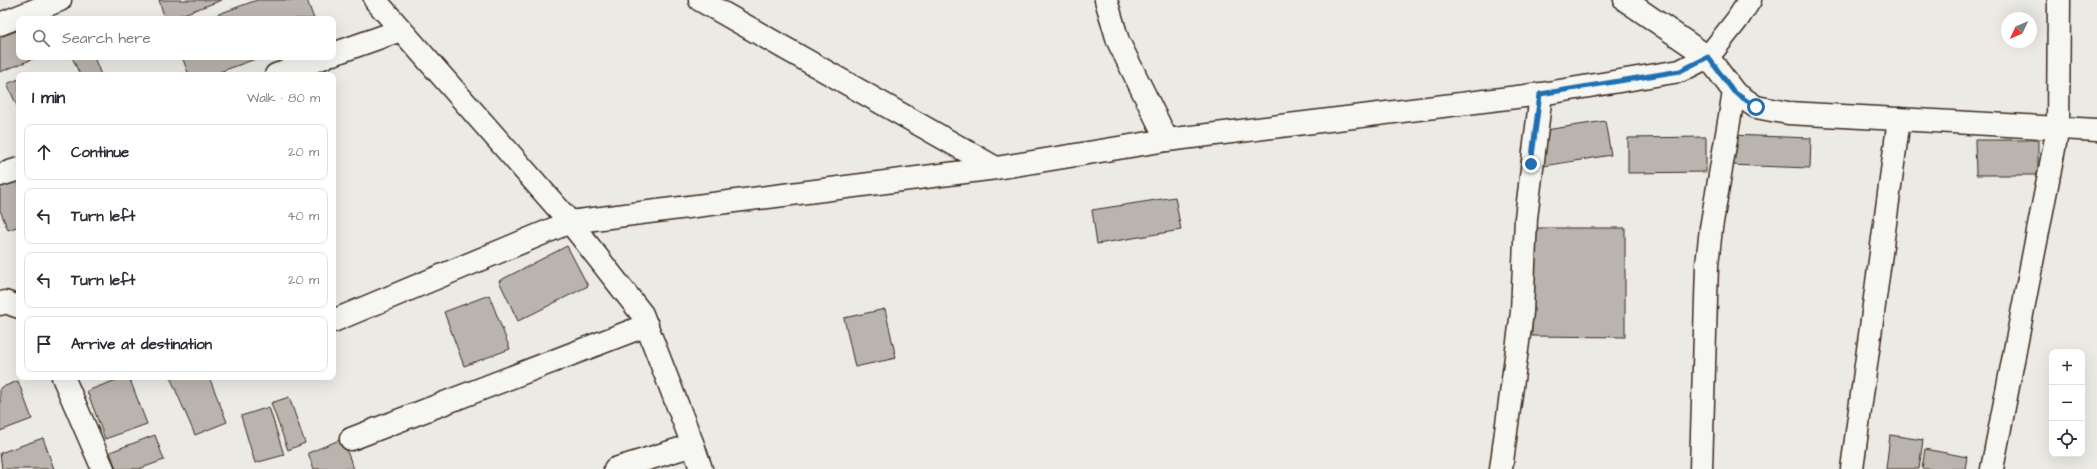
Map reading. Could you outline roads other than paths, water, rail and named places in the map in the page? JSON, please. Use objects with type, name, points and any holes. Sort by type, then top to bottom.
[{"type":"street","points":[[20,16],[60,0]]},
{"type":"street","points":[[375,0],[570,222],[642,314],[693,444],[701,469]]},
{"type":"street","points":[[700,0],[996,168]]},
{"type":"street","points":[[1106,0],[1118,41],[1166,140]]},
{"type":"street","points":[[1625,0],[1708,57],[1734,92],[1756,107],[1788,113],[2097,130]]},
{"type":"street","points":[[336,320],[570,222],[996,168],[1166,140],[1540,94],[1680,71],[1708,57],[1737,20],[1750,0]]},
{"type":"street","points":[[1992,469],[2058,128],[2059,0]]},
{"type":"street","points":[[0,24],[16,18]]},
{"type":"street","points":[[336,53],[401,30]]},
{"type":"street","points":[[284,72],[317,60]]},
{"type":"street","points":[[1701,469],[1707,265],[1710,228],[1734,92]]},
{"type":"street","points":[[1501,469],[1522,312],[1526,218],[1540,94]]},
{"type":"street","points":[[1852,469],[1899,119]]},
{"type":"street","points":[[0,176],[16,169]]},
{"type":"street","points":[[0,304],[5,302],[16,307]]},
{"type":"street","points":[[351,439],[647,325]]},
{"type":"street","points":[[64,380],[103,469]]},
{"type":"street","points":[[615,469],[693,444]]}]
